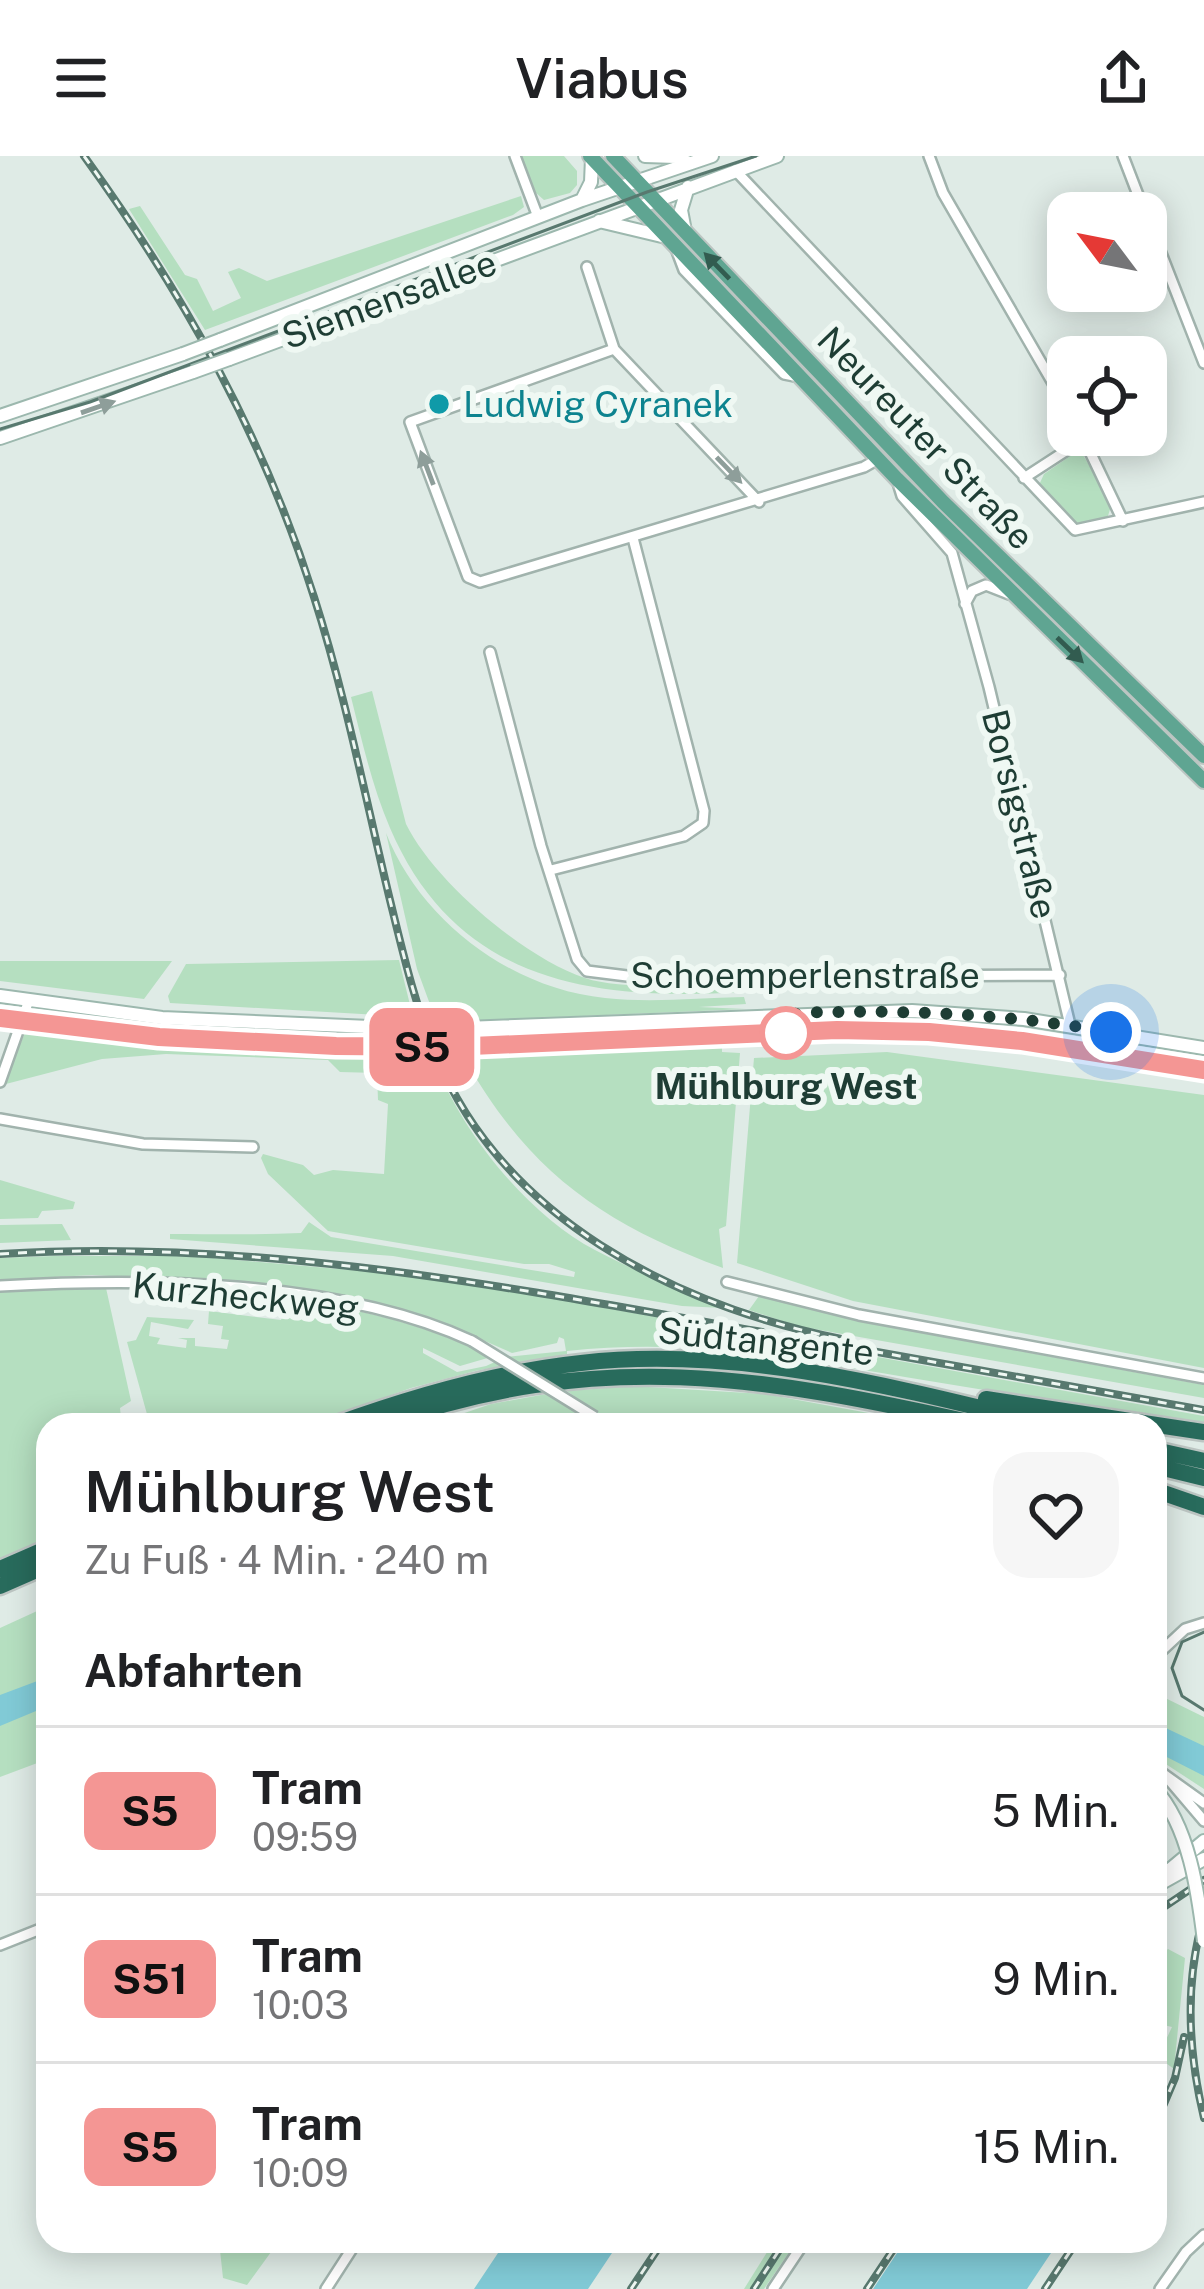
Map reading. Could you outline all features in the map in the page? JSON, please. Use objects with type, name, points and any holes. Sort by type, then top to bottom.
[{"type":"highway","name":"Südtangente","points":[[373,1413],[483,1379],[631,1359],[735,1363],[1002,1413]]},
{"type":"highway","name":"Südtangente","points":[[427,1413],[539,1384],[643,1374],[774,1384],[921,1413]]},
{"type":"highway","points":[[949,1400],[985,1399],[1078,1413]]},
{"type":"highway","points":[[1167,1426],[1204,1432]]},
{"type":"highway","points":[[1167,1453],[1204,1461]]},
{"type":"highway","points":[[1167,1469],[1204,1478]]},
{"type":"highway","points":[[1167,1494],[1204,1507]]},
{"type":"highway","points":[[0,1569],[36,1553]]},
{"type":"highway","points":[[0,1586],[36,1570]]},
{"type":"main road","name":"Neureuter Straße","points":[[613,156],[891,448],[1204,756]]},
{"type":"main road","points":[[645,156],[690,164]]},
{"type":"main road","name":"Siemensallee","points":[[0,416],[183,354],[582,200],[712,156]]},
{"type":"main road","name":"Siemensallee","points":[[0,438],[229,359],[777,156]]},
{"type":"main road","name":"Neureuter Straße","points":[[591,157],[897,479],[1204,781]]},
{"type":"main road","points":[[582,200],[591,182],[591,157]]},
{"type":"main road","points":[[685,232],[682,210],[688,187]]},
{"type":"main road","points":[[598,221],[671,241]]},
{"type":"main road","points":[[878,459],[891,448]]},
{"type":"main road","points":[[0,996],[162,1018],[416,1029],[844,1011],[969,1014],[1204,1048]]},
{"type":"main road","points":[[1167,1805],[1181,1838],[1204,1941]]},
{"type":"main road","points":[[1167,1874],[1204,1841]]},
{"type":"main road","points":[[1167,1879],[1204,1859]]},
{"type":"street","points":[[514,156],[538,217]]},
{"type":"street","points":[[928,156],[944,193],[1047,372]]},
{"type":"street","points":[[1123,156],[1137,192]]},
{"type":"street","points":[[735,170],[1078,531],[1204,502]]},
{"type":"street","points":[[587,266],[614,350],[759,502]]},
{"type":"street","points":[[1167,268],[1204,363]]},
{"type":"street","points":[[614,350],[410,422],[469,577],[480,582],[759,502],[878,459]]},
{"type":"street","points":[[1024,478],[1056,456]]},
{"type":"street","points":[[1092,456],[1123,521]]},
{"type":"street","name":"Borsigstraße","points":[[897,479],[902,496],[947,544],[1070,1025]]},
{"type":"street","points":[[551,870],[684,836],[703,823],[704,811],[634,538]]},
{"type":"street","points":[[965,604],[972,591],[986,585],[1014,596]]},
{"type":"street","name":"Schoemperlenstraße","points":[[490,652],[541,846],[577,959],[590,973],[635,977],[1060,975]]},
{"type":"street","points":[[0,1082],[29,1000]]},
{"type":"street","points":[[0,1119],[137,1143],[253,1147]]},
{"type":"street","name":"Kurzheckweg","points":[[0,1286],[111,1282],[245,1289],[403,1316],[472,1341],[587,1413]]},
{"type":"street","points":[[727,1282],[859,1315],[1204,1378]]},
{"type":"street","points":[[1167,1646],[1185,1629],[1204,1623]]},
{"type":"street","points":[[1167,1777],[1204,1803]]},
{"type":"street","points":[[1167,1777],[1204,1821]]},
{"type":"street","points":[[0,1945],[36,1931]]},
{"type":"street","points":[[1160,2289],[1204,2235]]},
{"type":"street","points":[[326,2289],[349,2253]]},
{"type":"street","points":[[773,2289],[797,2253]]},
{"type":"green space","points":[[521,156],[564,156],[577,171],[577,185],[570,193],[544,200],[536,193]]},
{"type":"green space","points":[[521,196],[524,207],[513,215],[205,330],[129,209],[140,206],[185,275],[197,279],[213,311],[241,298],[228,272],[239,268],[267,281]]},
{"type":"green space","points":[[658,219],[877,442],[875,447]]},
{"type":"green space","points":[[1070,456],[1084,456],[1112,503],[1107,519],[1077,525],[1039,485],[1044,474]]},
{"type":"green space","points":[[372,691],[406,824],[437,869],[483,915],[535,954],[585,978],[640,986],[742,984],[743,992],[634,992],[583,985],[536,972],[492,951],[452,921],[418,880],[378,796],[351,697]]},
{"type":"green space","points":[[386,833],[421,894],[445,921],[503,965],[570,992],[640,1000],[744,997],[746,1004],[699,1007],[746,1009],[467,1021],[466,1017],[435,1018],[417,969]]},
{"type":"green space","points":[[399,960],[413,1017],[170,1003],[168,996],[186,964]]},
{"type":"green space","points":[[0,961],[172,961],[144,999],[0,981]]},
{"type":"green space","points":[[29,1024],[169,1042],[432,1053],[476,1138],[544,1214],[595,1250],[723,1308],[682,1306],[393,1256],[170,1239],[170,1234],[301,1233],[309,1222],[331,1237],[574,1277],[575,1272],[549,1264],[524,1264],[328,1231],[268,1174],[263,1154],[303,1165],[314,1175],[333,1170],[384,1174],[388,1104],[378,1100],[377,1073],[340,1072],[328,1060],[166,1054],[102,1059],[2,1085]]},
{"type":"green space","points":[[722,1046],[722,1052],[740,1053],[726,1226],[719,1229],[723,1268],[640,1232],[572,1189],[515,1133],[464,1058]]},
{"type":"green space","points":[[887,1052],[1204,1095],[1204,1368],[853,1301],[737,1263],[754,1058]]},
{"type":"green space","points":[[0,1180],[75,1202],[73,1209],[42,1211],[38,1218],[0,1219]]},
{"type":"green space","points":[[62,1224],[71,1240],[0,1243],[0,1225]]},
{"type":"green space","points":[[190,1256],[385,1273],[529,1294],[1204,1416],[1204,1425],[1167,1419],[1167,1413],[1129,1413],[778,1357],[655,1347],[567,1351],[411,1388],[340,1413],[147,1413],[127,1342],[136,1340],[147,1317],[194,1320],[188,1329],[151,1322],[149,1336],[160,1338],[157,1344],[186,1348],[187,1340],[178,1338],[195,1338],[195,1346],[227,1349],[229,1340],[221,1339],[223,1326],[208,1324],[209,1311],[281,1320],[283,1315],[205,1305],[201,1294],[141,1287],[321,1304],[408,1324],[491,1357],[460,1366],[423,1348],[423,1353],[457,1372],[506,1357],[566,1351],[559,1337],[557,1343],[512,1353],[403,1311],[250,1284],[92,1275],[0,1280],[0,1258]]},
{"type":"green space","points":[[106,1288],[131,1401],[120,1408],[120,1413],[36,1413],[36,1542],[0,1559],[0,1291]]},
{"type":"green space","points":[[759,1296],[890,1327],[1204,1385],[1204,1398],[797,1326],[749,1310]]},
{"type":"green space","points":[[632,1386],[765,1394],[869,1413],[597,1413],[567,1391]]},
{"type":"green space","points":[[552,1393],[581,1413],[464,1413]]},
{"type":"green space","points":[[36,1612],[36,1764],[0,1777],[0,1628]]},
{"type":"green space","points":[[1167,1699],[1204,1717],[1204,1789],[1167,1765]]},
{"type":"green space","points":[[1167,1950],[1185,1958],[1174,2069],[1167,2064],[1172,2027],[1167,2026]]},
{"type":"green space","points":[[220,2253],[270,2253],[247,2285],[223,2278]]},
{"type":"green space","points":[[766,2253],[789,2253],[764,2289],[744,2289]]},
{"type":"water","points":[[36,1682],[36,1711],[0,1726],[0,1695]]},
{"type":"water","points":[[1167,1729],[1204,1746],[1204,1776],[1167,1757]]},
{"type":"water","points":[[498,2253],[612,2253],[588,2289],[474,2289]]},
{"type":"water","points":[[897,2253],[1051,2253],[1027,2289],[873,2289]]},
{"type":"tram line","points":[[0,429],[90,402],[647,192],[756,156]]},
{"type":"tram line","points":[[0,1018],[203,1040],[381,1047],[929,1032],[1022,1041],[1204,1070]]},
{"type":"tram line","name":"S5","points":[[0,1018],[159,1037],[336,1046],[450,1047],[837,1030],[929,1032],[1022,1041],[1204,1070]]},
{"type":"tram line","points":[[1204,1632],[1182,1642],[1172,1668],[1182,1696],[1204,1710]]},
{"type":"railway","points":[[84,156],[155,260],[217,367],[294,537],[345,708],[415,995],[435,1053],[465,1111],[503,1163],[549,1207],[600,1245],[717,1303],[841,1339]]},
{"type":"railway","points":[[0,1254],[96,1251],[288,1260],[478,1283],[762,1332]]},
{"type":"railway","points":[[821,1342],[1204,1410]]},
{"type":"railway","points":[[1167,1905],[1204,1880]]},
{"type":"railway","points":[[1204,1916],[1193,1966],[1190,2017],[1204,2118]]},
{"type":"railway","points":[[1167,2097],[1184,2037]]},
{"type":"railway","points":[[631,2289],[655,2253]]},
{"type":"railway","points":[[754,2289],[777,2253]]},
{"type":"railway","points":[[867,2289],[891,2253]]},
{"type":"railway","points":[[1045,2289],[1069,2253]]},
{"type":"place","name":"Ludwig Cyranek","points":[[439,404]]},
{"type":"place","name":"Mühlburg West","points":[[786,1033]]},
{"type":"route","points":[[786,1033],[796,1013],[844,1011],[969,1014],[1111,1032]]}]
